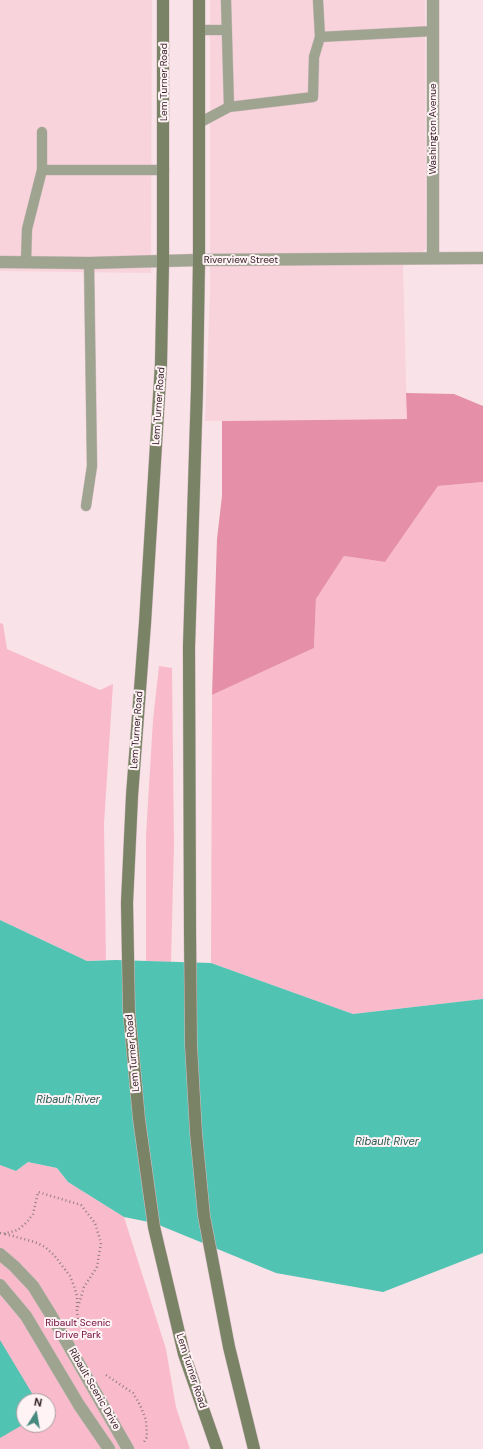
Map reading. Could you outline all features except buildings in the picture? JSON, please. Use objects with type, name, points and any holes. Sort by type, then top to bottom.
[{"type":"main road","name":"Lem Turner Road","points":[[163,0],[164,170],[161,364],[145,623],[132,796],[127,903],[129,1011],[139,1119],[154,1228],[184,1354],[218,1449]]},
{"type":"main road","points":[[199,0],[199,260],[197,389],[189,647],[191,1045],[196,1133],[204,1216],[228,1347],[254,1449]]},
{"type":"street","name":"Washington Avenue","points":[[433,0],[433,258]]},
{"type":"street","name":"Riverview Street","points":[[0,262],[89,263],[199,260],[483,258]]},
{"type":"street","name":"Ribault Scenic Drive","points":[[0,1254],[33,1286],[52,1315],[128,1449]]},
{"type":"street","name":"Ribault Scenic Drive","points":[[0,1286],[26,1316],[78,1405],[109,1449]]},
{"type":"lane","points":[[226,0],[229,106]]},
{"type":"lane","points":[[199,123],[229,106],[313,97],[314,57],[320,37],[318,0]]},
{"type":"lane","points":[[200,30],[226,30]]},
{"type":"lane","points":[[320,37],[433,31]]},
{"type":"lane","points":[[26,262],[27,229],[42,170],[42,132]]},
{"type":"lane","points":[[42,170],[164,170]]},
{"type":"lane","points":[[86,506],[92,466],[89,263]]},
{"type":"path","points":[[1,1233],[18,1230],[27,1222],[33,1214],[38,1192],[81,1205],[95,1223],[101,1243],[98,1267],[84,1288],[77,1310]]},
{"type":"path","points":[[1,1233],[35,1242],[45,1247],[54,1255],[70,1276],[74,1286],[77,1296],[80,1331]]},
{"type":"path","points":[[102,1373],[133,1394],[140,1405],[146,1420],[147,1437],[139,1449]]},
{"type":"shaded area","points":[[0,0],[152,0],[151,273],[0,271]]},
{"type":"shaded area","points":[[210,0],[425,0],[426,249],[403,266],[407,419],[205,421],[210,293]]},
{"type":"shaded area","points":[[406,393],[454,394],[483,406],[483,482],[438,486],[385,562],[344,556],[316,599],[314,648],[212,695],[217,539],[222,496],[222,421],[407,419]]},
{"type":"green space","points":[[483,482],[483,999],[353,1014],[211,963],[212,695],[314,648],[316,599],[344,556],[385,562],[438,486]]},
{"type":"green space","points":[[0,623],[3,624],[7,649],[100,690],[113,684],[104,824],[106,960],[87,961],[0,920]]},
{"type":"green space","points":[[159,666],[172,668],[174,845],[171,962],[146,961],[146,835],[153,720]]},
{"type":"green space","name":"Ribault Scenic Drive Park","points":[[28,1162],[57,1168],[68,1182],[124,1217],[166,1349],[176,1407],[190,1449],[0,1449],[0,1165],[16,1171]]},
{"type":"water","name":"Ribault River","points":[[0,920],[87,961],[116,960],[211,963],[353,1014],[483,999],[483,1253],[383,1292],[276,1273],[154,1223],[124,1217],[68,1182],[57,1168],[28,1162],[16,1171],[0,1165]]},
{"type":"water","points":[[0,1340],[32,1393],[16,1393],[16,1429],[0,1438]]}]
